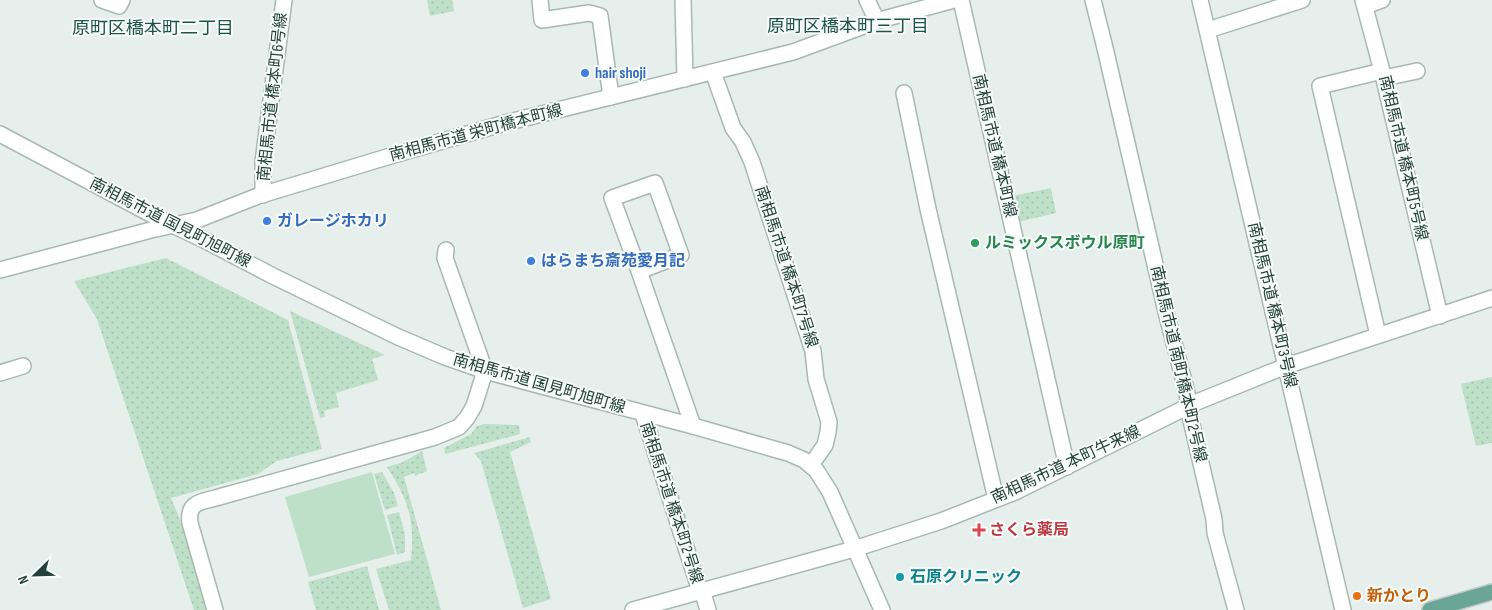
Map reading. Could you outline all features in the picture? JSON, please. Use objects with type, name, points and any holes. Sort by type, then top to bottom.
[{"type":"main road","points":[[1430,610],[1492,592]]},
{"type":"street","points":[[102,0],[119,6],[122,0]]},
{"type":"street","name":"南相馬市道 橋本町6号線","points":[[263,195],[263,162],[284,0]]},
{"type":"street","points":[[540,0],[542,20],[589,13],[600,16],[611,97]]},
{"type":"street","points":[[683,0],[685,79]]},
{"type":"street","points":[[867,0],[877,21]]},
{"type":"street","name":"南相馬市道 栄町橋本町線","points":[[0,270],[197,220],[263,195],[499,125],[793,52],[877,21],[954,0]]},
{"type":"street","name":"南相馬市道 橋本町線","points":[[961,0],[1068,467]]},
{"type":"street","name":"南相馬市道 南町橋本町2号線","points":[[1093,0],[1189,405],[1214,519],[1215,533],[1236,610]]},
{"type":"street","name":"南相馬市道 橋本町3号線","points":[[1200,0],[1344,610]]},
{"type":"street","points":[[1208,30],[1302,0]]},
{"type":"street","points":[[1364,3],[1382,0]]},
{"type":"street","name":"南相馬市道 橋本町5号線","points":[[1364,3],[1383,74],[1440,316]]},
{"type":"street","points":[[1378,335],[1320,86],[1383,74],[1417,71]]},
{"type":"street","name":"南相馬市道 橋本町7号線","points":[[712,72],[733,128],[743,142],[755,170],[813,351],[816,380],[829,422],[825,444],[811,465]]},
{"type":"street","points":[[904,93],[928,209],[996,499]]},
{"type":"street","name":"南相馬市道 国見町旭町線","points":[[0,134],[173,226],[342,310],[445,357],[484,371],[693,426],[788,453],[804,460],[820,475],[830,492],[882,610]]},
{"type":"street","points":[[639,271],[681,255],[655,183],[612,198],[693,426]]},
{"type":"street","points":[[215,610],[190,523],[189,513],[191,507],[219,497],[447,433],[459,426],[474,406],[484,371],[446,258],[446,250]]},
{"type":"street","name":"南相馬市道 本町牛来線","points":[[633,610],[670,605],[701,591],[854,549],[941,521],[1015,492],[1189,405],[1286,366],[1492,298]]},
{"type":"street","points":[[0,373],[23,366]]},
{"type":"street","name":"南相馬市道 橋本町2号線","points":[[643,414],[708,610]]},
{"type":"green space","points":[[427,0],[452,0],[454,11],[430,16]]},
{"type":"green space","points":[[1051,188],[1056,213],[1018,222],[1012,196]]},
{"type":"green space","points":[[166,258],[288,320],[322,449],[277,461],[258,474],[171,498],[185,531],[207,610],[194,610],[97,319],[74,281]]},
{"type":"green space","points":[[290,311],[385,355],[372,359],[378,380],[336,393],[339,407],[324,411],[325,417],[320,418]]},
{"type":"green space","points":[[1492,377],[1492,443],[1476,446],[1461,384]]},
{"type":"green space","points":[[484,424],[519,425],[520,434],[445,454],[444,448],[471,434],[477,426]]},
{"type":"green space","points":[[530,437],[531,442],[510,452],[551,599],[523,608],[481,461],[474,453]]},
{"type":"green space","points":[[422,451],[427,471],[415,476],[414,473],[404,477],[441,610],[389,610],[376,569],[411,560],[412,533],[409,511],[401,490],[387,467],[403,462]]},
{"type":"green space","points":[[372,472],[395,554],[309,577],[285,497]]},
{"type":"green space","points":[[382,472],[394,493],[398,506],[385,510],[374,474]]},
{"type":"green space","points":[[399,512],[405,535],[405,552],[397,555],[387,515]]},
{"type":"green space","points":[[367,566],[379,610],[316,610],[308,582]]},
{"type":"place","name":"hair shoji","points":[[585,73]]},
{"type":"place","name":"ガレージホカリ","points":[[267,221]]},
{"type":"place","name":"ルミックスボウル原町","points":[[975,243]]},
{"type":"place","name":"はらまち斎苑愛月記","points":[[531,261]]},
{"type":"place","name":"さくら薬局","points":[[979,530]]},
{"type":"place","name":"石原クリニック","points":[[900,577]]},
{"type":"place","name":"新かとり","points":[[1357,596]]},
{"type":"district","name":"原町区橋本町三丁目","points":[[848,26]]},
{"type":"district","name":"原町区橋本町二丁目","points":[[153,28]]}]
